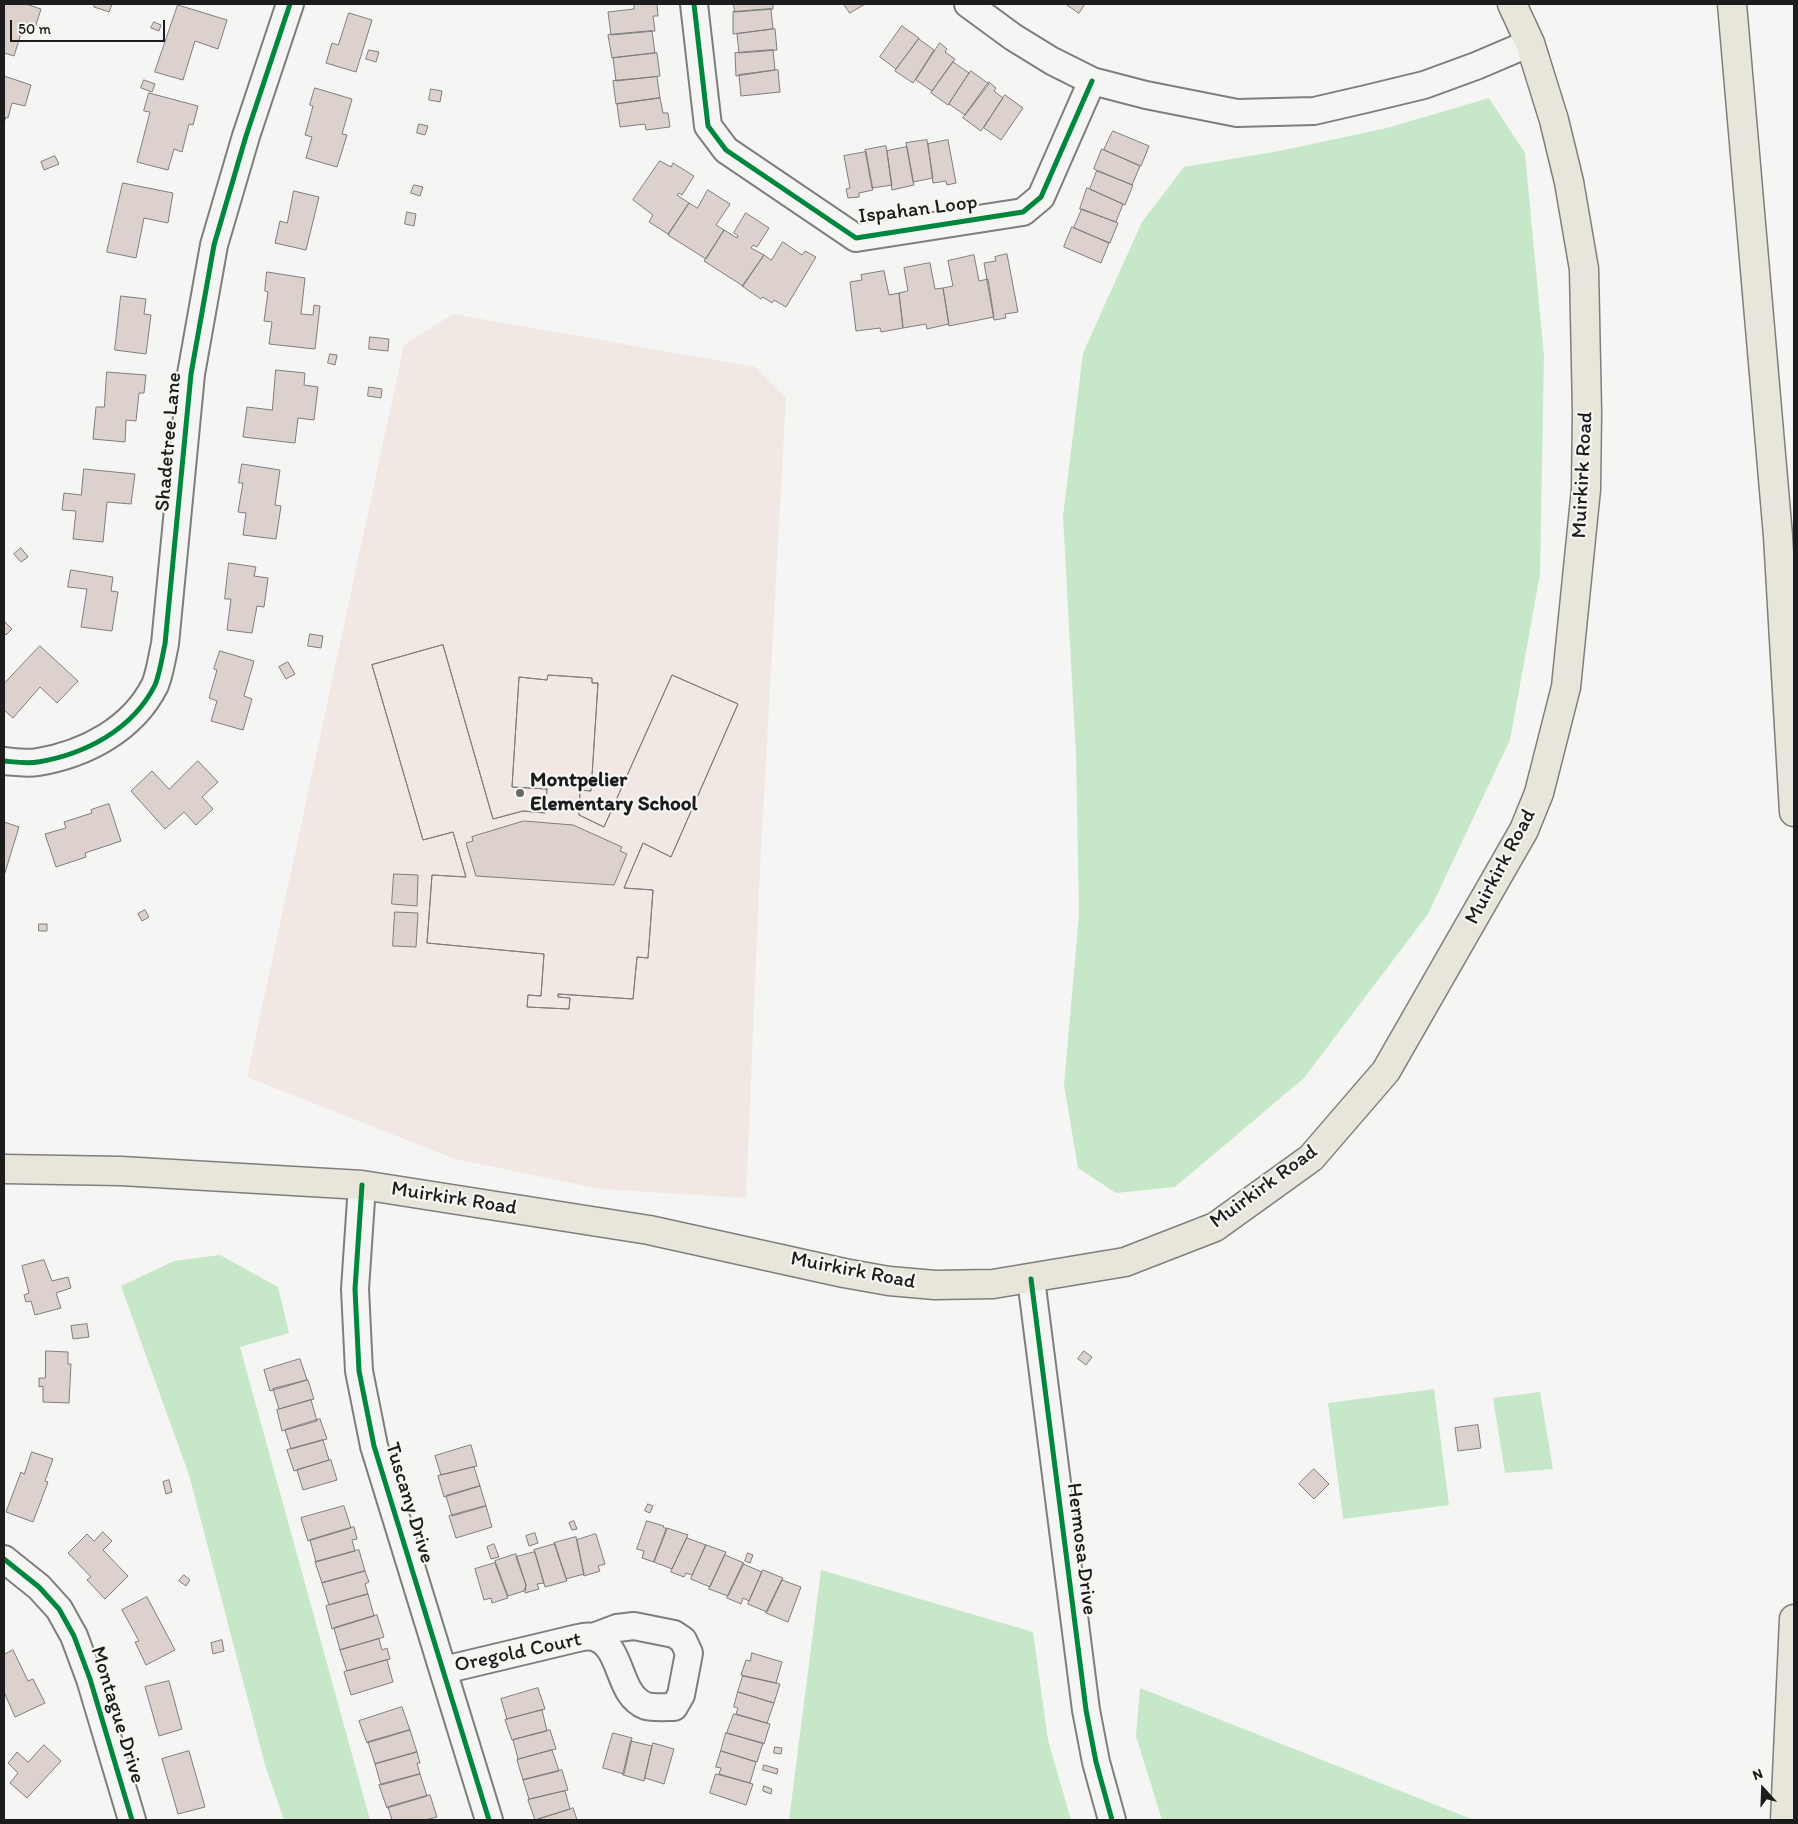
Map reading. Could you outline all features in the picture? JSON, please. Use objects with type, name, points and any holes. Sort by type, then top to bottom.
[{"type":"main road","name":"Muirkirk Road","points":[[4,1169],[121,1171],[362,1185],[649,1230],[889,1281],[968,1286],[1031,1279],[1125,1262],[1214,1226],[1311,1158],[1386,1071],[1510,855],[1535,802],[1566,687],[1586,489],[1587,412],[1584,268],[1567,173],[1554,120],[1530,42],[1512,4]]},
{"type":"main road","points":[[1732,4],[1778,536],[1794,812]]},
{"type":"main road","points":[[1784,1820],[1794,1619]]},
{"type":"street","name":"Shadetree Lane","points":[[4,761],[37,762],[76,752],[111,736],[138,711],[155,683],[165,644],[191,374],[214,245],[246,136],[290,4]]},
{"type":"street","name":"Ispahan Loop","points":[[694,4],[708,126],[726,150],[856,238],[1023,212],[1040,197],[1092,81]]},
{"type":"street","points":[[968,4],[1013,37],[1052,62],[1092,81],[1146,95],[1237,113],[1314,111],[1424,85],[1476,66],[1530,42]]},
{"type":"street","name":"Tuscany Drive","points":[[362,1185],[355,1289],[359,1371],[374,1446],[489,1820]]},
{"type":"street","name":"Hermosa Drive","points":[[1031,1279],[1086,1710],[1096,1762],[1112,1820]]},
{"type":"street","name":"Montague Drive","points":[[4,1559],[39,1586],[59,1609],[74,1636],[90,1678],[131,1820]]},
{"type":"street","name":"Oregold Court","points":[[444,1670],[578,1638],[593,1637]]},
{"type":"shaded area","points":[[453,314],[755,367],[786,397],[759,889],[746,1198],[600,1189],[455,1159],[247,1077],[404,345]]},
{"type":"green space","points":[[1489,98],[1525,153],[1544,356],[1540,574],[1510,740],[1428,914],[1304,1078],[1175,1187],[1116,1193],[1078,1168],[1064,1085],[1079,915],[1076,755],[1063,516],[1083,353],[1142,222],[1184,167],[1279,151],[1387,128]]},
{"type":"green space","points":[[220,1255],[278,1287],[289,1333],[240,1347],[370,1820],[284,1820],[265,1765],[189,1475],[121,1286],[174,1261]]},
{"type":"green space","points":[[1434,1389],[1449,1505],[1343,1519],[1328,1403]]},
{"type":"green space","points":[[1540,1392],[1553,1469],[1505,1473],[1493,1398]]},
{"type":"green space","points":[[821,1570],[1033,1632],[1048,1740],[1071,1820],[789,1820]]},
{"type":"green space","points":[[1140,1688],[1474,1820],[1162,1820],[1136,1736]]},
{"type":"building","points":[[4,4],[26,4],[41,9],[35,28],[24,24],[14,56],[4,53]]},
{"type":"building","points":[[95,4],[112,4],[109,12],[94,7]]},
{"type":"building","points":[[657,4],[658,16],[653,16],[655,31],[611,35],[608,12],[634,9],[634,5]]},
{"type":"building","points":[[734,4],[773,4],[773,9],[735,12]]},
{"type":"building","points":[[844,4],[865,4],[850,13]]},
{"type":"building","points":[[1066,4],[1085,4],[1079,13]]},
{"type":"building","points":[[178,5],[227,20],[218,49],[195,41],[183,80],[155,72]]},
{"type":"building","points":[[771,9],[773,29],[733,34],[733,12]]},
{"type":"building","points":[[349,13],[372,20],[356,72],[326,63],[332,43],[338,45]]},
{"type":"building","points":[[154,22],[161,25],[159,31],[151,28]]},
{"type":"building","points":[[902,26],[919,38],[896,69],[880,57]]},
{"type":"building","points":[[775,29],[777,50],[739,53],[737,34]]},
{"type":"building","points":[[652,31],[655,53],[612,58],[608,35]]},
{"type":"building","points":[[919,39],[934,50],[913,83],[895,71]]},
{"type":"building","points":[[940,43],[947,49],[945,52],[955,59],[932,91],[916,80]]},
{"type":"building","points":[[369,50],[379,52],[376,62],[366,59]]},
{"type":"building","points":[[773,50],[775,70],[736,76],[735,53]]},
{"type":"building","points":[[657,53],[660,76],[616,81],[613,58]]},
{"type":"building","points":[[953,62],[969,73],[948,105],[931,93]]},
{"type":"building","points":[[778,70],[780,92],[741,96],[739,75]]},
{"type":"building","points":[[971,71],[989,84],[965,115],[949,104]]},
{"type":"building","points":[[4,76],[31,85],[25,106],[12,103],[8,118],[6,117],[4,123]]},
{"type":"building","points":[[657,77],[660,98],[616,104],[613,81]]},
{"type":"building","points":[[144,80],[155,84],[152,92],[141,88]]},
{"type":"building","points":[[989,82],[996,88],[994,91],[1003,98],[981,131],[963,118]]},
{"type":"building","points":[[315,88],[352,99],[342,134],[347,135],[337,167],[306,158],[312,137],[305,135],[313,106],[310,105]]},
{"type":"building","points":[[431,89],[442,91],[440,102],[429,100]]},
{"type":"building","points":[[149,93],[198,106],[193,125],[189,124],[182,152],[174,149],[168,170],[137,162],[150,112],[144,111]]},
{"type":"building","points":[[1005,95],[1023,108],[1001,140],[984,128]]},
{"type":"building","points":[[660,98],[663,113],[668,113],[670,127],[646,130],[645,124],[620,127],[617,104]]},
{"type":"building","points":[[419,124],[428,126],[425,135],[417,133]]},
{"type":"building","points":[[1113,131],[1149,146],[1141,166],[1104,150]]},
{"type":"building","points":[[927,140],[933,178],[913,182],[906,143]]},
{"type":"building","points":[[948,140],[956,183],[947,185],[946,181],[933,183],[928,144]]},
{"type":"building","points":[[886,146],[892,185],[872,188],[865,150]]},
{"type":"building","points":[[907,147],[914,185],[892,190],[887,151]]},
{"type":"building","points":[[1102,149],[1140,166],[1132,185],[1094,169]]},
{"type":"building","points":[[866,152],[873,190],[859,193],[859,197],[848,198],[846,189],[850,188],[844,156]]},
{"type":"building","points":[[55,156],[59,164],[44,170],[41,162]]},
{"type":"building","points":[[660,161],[671,167],[673,163],[694,176],[682,195],[679,193],[677,195],[689,203],[668,234],[649,222],[653,215],[633,200]]},
{"type":"building","points":[[1097,171],[1133,185],[1125,205],[1090,189]]},
{"type":"building","points":[[123,183],[173,193],[168,223],[144,218],[136,258],[107,252]]},
{"type":"building","points":[[414,185],[423,187],[420,196],[411,193]]},
{"type":"building","points":[[1087,188],[1123,204],[1116,222],[1080,209]]},
{"type":"building","points":[[708,190],[730,204],[716,225],[724,230],[706,259],[668,235],[689,203],[697,208]]},
{"type":"building","points":[[294,191],[319,197],[306,250],[275,243],[280,221],[287,223]]},
{"type":"building","points":[[1082,209],[1118,223],[1110,243],[1074,228]]},
{"type":"building","points":[[407,212],[416,214],[414,226],[405,224]]},
{"type":"building","points":[[746,213],[769,228],[757,247],[753,245],[751,248],[764,255],[743,286],[704,261],[724,230],[737,238],[738,236],[734,233]]},
{"type":"building","points":[[1072,227],[1109,243],[1101,263],[1064,247]]},
{"type":"building","points":[[783,242],[802,255],[805,251],[816,257],[786,307],[774,300],[772,303],[763,297],[761,299],[742,286],[764,255],[771,260]]},
{"type":"building","points":[[1007,254],[1018,312],[1005,314],[1006,318],[994,320],[984,263],[996,261],[995,257]]},
{"type":"building","points":[[974,255],[979,281],[988,279],[994,317],[949,326],[943,288],[953,286],[948,261]]},
{"type":"building","points":[[930,263],[935,289],[943,288],[949,324],[927,329],[926,324],[903,328],[899,293],[908,291],[904,268]]},
{"type":"building","points":[[884,271],[889,295],[899,293],[903,328],[881,332],[880,328],[856,331],[850,282],[862,280],[861,275]]},
{"type":"building","points":[[267,272],[305,278],[301,314],[313,315],[314,305],[320,306],[315,349],[269,344],[272,322],[264,321],[268,292],[265,291]]},
{"type":"building","points":[[121,296],[146,299],[144,314],[151,315],[146,354],[115,350]]},
{"type":"building","points":[[370,337],[389,339],[388,351],[369,349]]},
{"type":"building","points":[[330,354],[337,355],[335,365],[328,363]]},
{"type":"building","points":[[276,370],[305,373],[304,385],[318,387],[314,420],[298,418],[295,443],[243,437],[247,407],[272,410]]},
{"type":"building","points":[[107,372],[146,375],[144,393],[139,393],[136,421],[126,420],[125,442],[93,439],[96,407],[104,407]]},
{"type":"building","points":[[369,387],[382,389],[381,398],[368,396]]},
{"type":"building","points":[[242,464],[280,470],[275,505],[281,506],[276,539],[243,535],[246,513],[238,512],[243,483],[239,483]]},
{"type":"building","points":[[84,469],[135,474],[131,504],[107,502],[103,542],[73,539],[76,511],[62,510],[64,493],[81,495]]},
{"type":"building","points":[[21,548],[28,557],[21,562],[14,554]]},
{"type":"building","points":[[229,563],[256,567],[254,576],[268,578],[264,607],[257,606],[252,633],[227,630],[231,599],[225,599]]},
{"type":"building","points":[[71,570],[113,577],[111,591],[118,592],[112,631],[81,627],[87,589],[68,587]]},
{"type":"building","points":[[4,621],[12,629],[6,635],[4,633]]},
{"type":"building","points":[[310,634],[323,636],[321,648],[308,646]]},
{"type":"building","points":[[443,645],[493,819],[523,811],[545,813],[547,789],[512,787],[519,677],[547,680],[548,675],[592,678],[592,683],[598,683],[591,791],[580,790],[579,815],[604,827],[672,675],[738,704],[671,857],[643,843],[624,888],[653,890],[648,958],[637,957],[633,999],[558,994],[558,997],[570,998],[569,1009],[527,1007],[528,995],[541,996],[544,954],[427,943],[432,875],[466,877],[453,832],[423,840],[372,665]],"holes":[[[524,821],[573,825],[622,847],[620,851],[627,854],[614,885],[476,876],[466,843],[473,841],[472,837]]]},
{"type":"building","points":[[443,645],[493,819],[523,811],[545,813],[547,789],[512,787],[519,677],[547,680],[548,675],[592,678],[592,683],[598,683],[591,791],[580,790],[579,815],[604,827],[672,675],[738,704],[671,857],[643,843],[624,888],[653,890],[648,958],[637,957],[633,999],[558,994],[558,997],[570,998],[569,1009],[527,1007],[528,995],[541,996],[544,954],[427,943],[432,875],[466,877],[453,832],[423,840],[372,665]]},
{"type":"building","points":[[40,646],[78,681],[57,703],[40,687],[13,718],[4,710],[4,684]]},
{"type":"building","points":[[220,651],[254,661],[244,696],[252,699],[243,730],[211,721],[217,701],[209,698],[217,670],[214,669]]},
{"type":"building","points":[[288,662],[295,674],[286,679],[279,667]]},
{"type":"building","points":[[198,761],[218,782],[202,797],[213,809],[196,825],[184,812],[165,829],[131,791],[152,771],[169,789]]},
{"type":"building","points":[[109,804],[121,841],[85,853],[86,857],[56,867],[45,834],[66,828],[64,822],[92,813],[91,810]]},
{"type":"building","points":[[4,822],[19,827],[4,876]]},
{"type":"building","points":[[394,874],[418,875],[417,906],[392,904]]},
{"type":"building","points":[[145,910],[149,917],[142,921],[138,914]]},
{"type":"building","points":[[395,912],[418,913],[416,947],[393,946]]},
{"type":"building","points":[[39,924],[47,924],[47,931],[39,931]]},
{"type":"building","points":[[44,1260],[52,1281],[68,1277],[71,1288],[56,1293],[61,1308],[35,1315],[31,1301],[26,1302],[24,1295],[29,1293],[22,1266]]},
{"type":"building","points":[[87,1324],[89,1337],[73,1339],[71,1326]]},
{"type":"building","points":[[46,1351],[68,1352],[68,1364],[71,1364],[69,1403],[43,1402],[43,1386],[39,1387],[39,1378],[45,1378]]},
{"type":"building","points":[[1084,1351],[1092,1357],[1086,1365],[1078,1359]]},
{"type":"building","points":[[300,1359],[307,1380],[270,1391],[264,1370]]},
{"type":"building","points":[[308,1380],[314,1399],[279,1409],[273,1389]]},
{"type":"building","points":[[311,1400],[317,1421],[282,1431],[277,1410]]},
{"type":"building","points":[[320,1419],[327,1439],[291,1449],[285,1430]]},
{"type":"building","points":[[1478,1425],[1481,1448],[1458,1451],[1455,1428]]},
{"type":"building","points":[[323,1440],[329,1460],[294,1471],[287,1450]]},
{"type":"building","points":[[471,1445],[477,1466],[441,1475],[435,1456]]},
{"type":"building","points":[[32,1452],[53,1459],[45,1481],[48,1482],[33,1522],[6,1512],[21,1472],[24,1474]]},
{"type":"building","points":[[331,1460],[337,1480],[303,1490],[297,1470]]},
{"type":"building","points":[[474,1467],[480,1486],[444,1497],[438,1476]]},
{"type":"building","points":[[1314,1469],[1329,1484],[1314,1499],[1299,1484]]},
{"type":"building","points":[[169,1480],[172,1492],[166,1494],[163,1482]]},
{"type":"building","points":[[480,1486],[486,1506],[452,1516],[446,1496]]},
{"type":"building","points":[[648,1504],[653,1506],[650,1513],[645,1511]]},
{"type":"building","points":[[344,1506],[351,1528],[308,1541],[301,1518]]},
{"type":"building","points":[[486,1506],[492,1527],[456,1538],[449,1516]]},
{"type":"building","points":[[574,1521],[577,1529],[572,1530],[569,1523]]},
{"type":"building","points":[[647,1521],[664,1526],[667,1529],[654,1562],[642,1558],[644,1551],[637,1549]]},
{"type":"building","points":[[354,1527],[357,1539],[352,1540],[355,1551],[316,1562],[310,1540]]},
{"type":"building","points":[[667,1528],[688,1535],[672,1569],[654,1562]]},
{"type":"building","points":[[103,1532],[112,1541],[103,1550],[128,1576],[105,1599],[87,1580],[91,1577],[68,1553],[87,1534],[94,1541]]},
{"type":"building","points":[[535,1533],[538,1543],[529,1546],[526,1536]]},
{"type":"building","points":[[596,1534],[605,1564],[598,1566],[600,1571],[584,1576],[577,1540]]},
{"type":"building","points":[[576,1537],[584,1574],[566,1579],[554,1543]]},
{"type":"building","points":[[687,1538],[706,1545],[692,1575],[686,1573],[684,1577],[671,1572]]},
{"type":"building","points":[[494,1544],[499,1557],[491,1559],[487,1547]]},
{"type":"building","points":[[555,1544],[567,1581],[545,1587],[534,1550]]},
{"type":"building","points":[[706,1545],[726,1552],[710,1587],[691,1579]]},
{"type":"building","points":[[359,1550],[365,1571],[322,1583],[315,1562]]},
{"type":"building","points":[[535,1552],[544,1583],[537,1584],[539,1589],[525,1593],[526,1585],[516,1557]]},
{"type":"building","points":[[748,1553],[753,1555],[750,1563],[745,1561]]},
{"type":"building","points":[[516,1554],[526,1585],[524,1591],[508,1596],[495,1561]]},
{"type":"building","points":[[725,1555],[744,1563],[728,1596],[709,1589]]},
{"type":"building","points":[[495,1563],[508,1598],[492,1603],[491,1598],[484,1600],[475,1569]]},
{"type":"building","points":[[743,1564],[762,1572],[749,1601],[743,1598],[741,1604],[727,1598]]},
{"type":"building","points":[[763,1570],[783,1578],[767,1612],[748,1604]]},
{"type":"building","points":[[365,1571],[369,1582],[365,1584],[368,1594],[329,1605],[322,1583]]},
{"type":"building","points":[[184,1575],[190,1580],[186,1586],[179,1581]]},
{"type":"building","points":[[782,1580],[801,1587],[788,1622],[766,1613]]},
{"type":"building","points":[[368,1594],[374,1616],[332,1629],[326,1606]]},
{"type":"building","points":[[147,1597],[175,1650],[146,1665],[135,1642],[139,1641],[122,1610]]},
{"type":"building","points":[[377,1615],[384,1637],[340,1650],[334,1628]]},
{"type":"building","points":[[379,1639],[382,1650],[387,1648],[390,1659],[347,1671],[340,1650]]},
{"type":"building","points":[[222,1640],[224,1651],[213,1654],[211,1643]]},
{"type":"building","points":[[13,1650],[28,1681],[33,1679],[45,1703],[15,1717],[4,1692],[4,1655]]},
{"type":"building","points":[[752,1653],[782,1662],[776,1683],[741,1675],[746,1660],[750,1661]]},
{"type":"building","points":[[387,1660],[393,1682],[351,1695],[344,1672]]},
{"type":"building","points":[[743,1676],[780,1684],[774,1703],[738,1692]]},
{"type":"building","points":[[169,1681],[182,1729],[159,1736],[145,1687]]},
{"type":"building","points":[[538,1688],[545,1709],[507,1719],[501,1699]]},
{"type":"building","points":[[738,1692],[774,1703],[767,1723],[736,1714],[738,1708],[734,1707]]},
{"type":"building","points":[[402,1707],[410,1730],[367,1743],[359,1721]]},
{"type":"building","points":[[542,1710],[547,1731],[512,1740],[505,1720]]},
{"type":"building","points":[[734,1714],[770,1724],[764,1744],[727,1733]]},
{"type":"building","points":[[410,1730],[417,1752],[375,1764],[368,1742]]},
{"type":"building","points":[[550,1730],[556,1749],[518,1759],[513,1740]]},
{"type":"building","points":[[613,1733],[632,1738],[624,1774],[603,1768]]},
{"type":"building","points":[[726,1733],[763,1743],[757,1762],[721,1751]]},
{"type":"building","points":[[631,1741],[652,1746],[644,1781],[623,1775]]},
{"type":"building","points":[[653,1743],[674,1749],[664,1784],[645,1778]]},
{"type":"building","points":[[44,1745],[61,1761],[27,1798],[10,1783],[18,1773],[8,1763],[17,1752],[28,1762]]},
{"type":"building","points":[[775,1747],[782,1748],[781,1754],[774,1753]]},
{"type":"building","points":[[552,1750],[559,1771],[523,1780],[517,1760]]},
{"type":"building","points":[[189,1751],[205,1807],[178,1814],[162,1759]]},
{"type":"building","points":[[721,1751],[756,1762],[750,1783],[719,1774],[721,1768],[716,1767]]},
{"type":"building","points":[[417,1752],[420,1774],[381,1785],[375,1764]]},
{"type":"building","points":[[764,1765],[778,1769],[777,1774],[763,1770]]},
{"type":"building","points":[[562,1770],[568,1790],[529,1799],[523,1780]]},
{"type":"building","points":[[420,1774],[427,1796],[387,1808],[379,1785]]},
{"type":"building","points":[[716,1774],[753,1784],[746,1805],[710,1793]]},
{"type":"building","points":[[764,1786],[772,1789],[771,1794],[763,1791]]},
{"type":"building","points":[[565,1791],[570,1809],[535,1820],[528,1800]]},
{"type":"building","points":[[430,1795],[437,1817],[425,1820],[392,1820],[388,1807]]},
{"type":"building","points":[[573,1808],[577,1820],[535,1820],[570,1809]]},
{"type":"cycle path","points":[[4,761],[38,762],[73,753],[90,746],[121,727],[146,701],[155,685],[165,644],[191,374],[214,245],[246,136],[290,4]]},
{"type":"cycle path","points":[[694,4],[708,126],[726,150],[856,238],[1023,212],[1041,197],[1092,81]]},
{"type":"cycle path","points":[[362,1185],[355,1289],[359,1371],[374,1446],[489,1820]]},
{"type":"cycle path","points":[[1031,1279],[1086,1710],[1096,1762],[1112,1820]]},
{"type":"cycle path","points":[[4,1559],[39,1587],[59,1609],[74,1636],[90,1679],[132,1820]]},
{"type":"place","name":"Montpelier Elementary School","points":[[520,793]]}]
